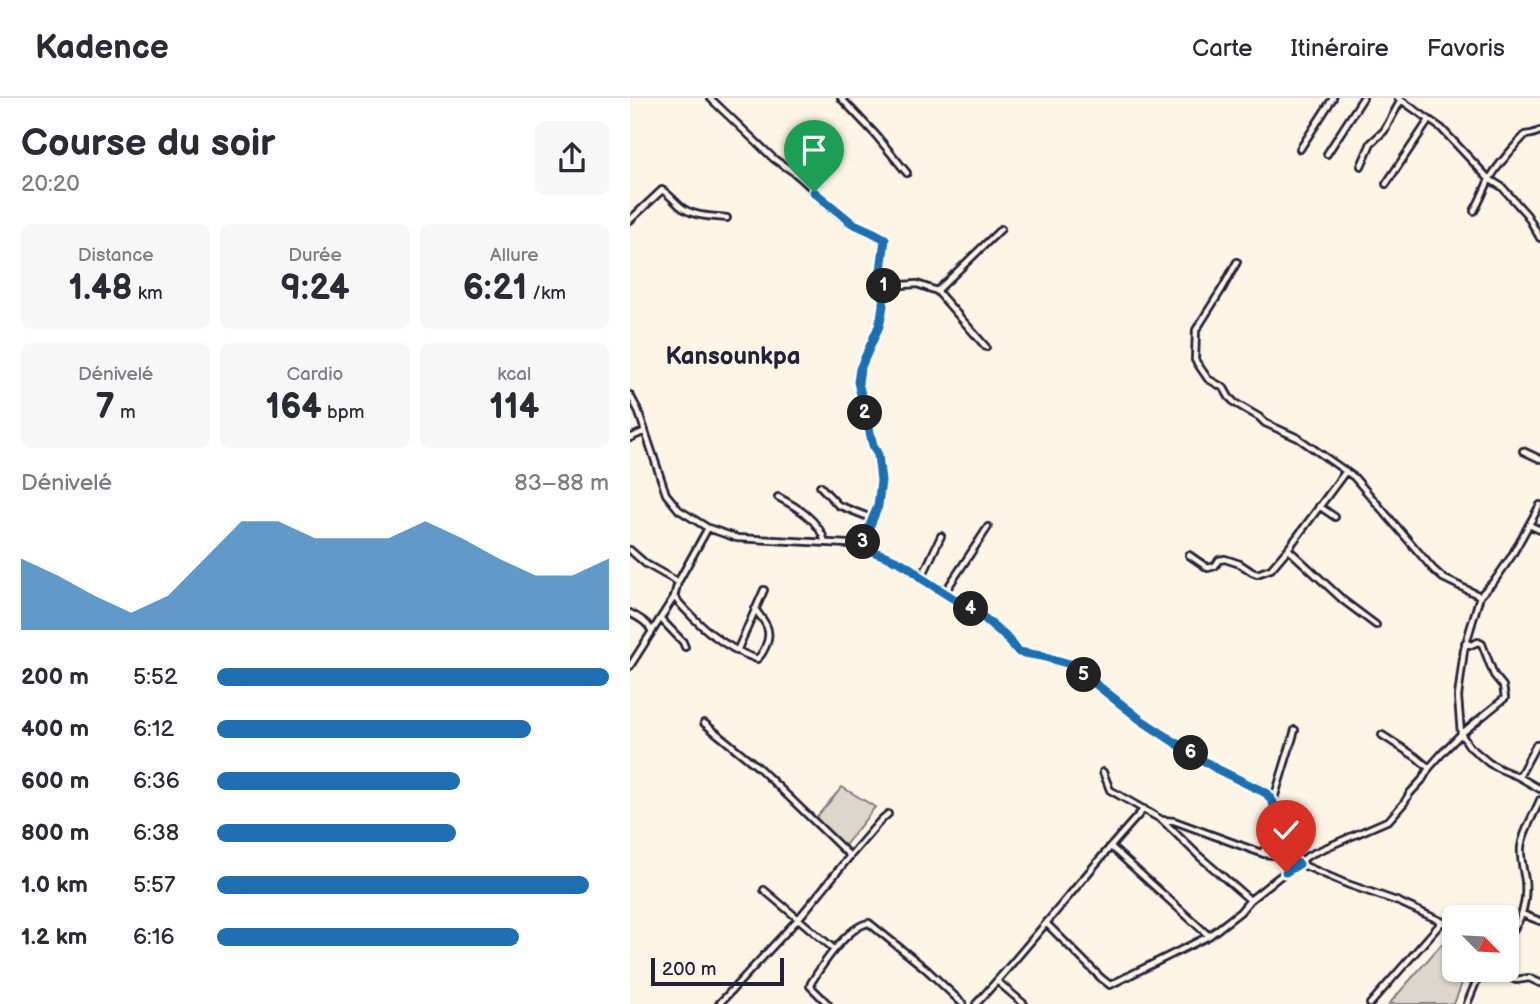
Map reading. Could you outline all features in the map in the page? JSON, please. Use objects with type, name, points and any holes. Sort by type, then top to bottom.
[{"type":"street","points":[[710,98],[773,158],[795,173],[837,213],[885,239],[881,270],[885,292],[879,326],[860,369],[858,382],[873,445],[878,455],[881,481],[878,506],[861,547]]},
{"type":"street","points":[[841,98],[908,173]]},
{"type":"street","points":[[1300,149],[1333,98]]},
{"type":"street","points":[[1327,154],[1363,98]]},
{"type":"street","points":[[1361,166],[1371,143],[1384,131],[1399,99],[1441,128],[1489,179],[1502,187],[1527,215],[1540,238]]},
{"type":"street","points":[[1386,184],[1429,120]]},
{"type":"street","points":[[1474,211],[1489,179],[1525,135],[1540,131]]},
{"type":"street","points":[[630,220],[662,190],[690,212],[727,218]]},
{"type":"street","points":[[937,291],[1001,229]]},
{"type":"street","points":[[1237,262],[1196,330],[1195,360],[1208,379],[1224,388],[1235,403],[1265,423],[1298,438],[1354,477],[1433,569],[1443,578],[1480,596]]},
{"type":"street","points":[[885,292],[902,285],[917,284],[937,291],[986,347]]},
{"type":"street","points":[[630,395],[666,494],[679,510],[708,528],[737,537],[861,547],[891,558],[914,571],[984,618],[1019,652],[1070,664],[1141,720],[1217,769],[1266,793],[1273,802],[1276,814],[1272,841],[1262,852]]},
{"type":"street","points":[[630,438],[645,431]]},
{"type":"street","points":[[1522,451],[1540,459]]},
{"type":"street","points":[[1189,555],[1208,568],[1225,559],[1260,574],[1271,569],[1346,471]]},
{"type":"street","points":[[820,486],[838,505],[866,516],[872,522]]},
{"type":"street","points":[[778,497],[809,517],[825,542]]},
{"type":"street","points":[[1540,505],[1511,557],[1480,596],[1465,643],[1458,697],[1461,734],[1470,747],[1500,769],[1540,789]]},
{"type":"street","points":[[1319,506],[1335,517]]},
{"type":"street","points":[[1529,525],[1540,530]]},
{"type":"street","points":[[945,592],[988,527]]},
{"type":"street","points":[[630,666],[674,597],[678,582],[708,528]]},
{"type":"street","points":[[921,578],[941,536]]},
{"type":"street","points":[[1288,549],[1344,601],[1376,625]]},
{"type":"street","points":[[630,550],[639,559],[678,582]]},
{"type":"street","points":[[737,650],[764,590]]},
{"type":"street","points":[[674,597],[710,633],[757,659],[764,649],[768,629],[755,609]]},
{"type":"street","points":[[630,613],[645,621],[652,632]]},
{"type":"street","points":[[660,620],[685,647]]},
{"type":"street","points":[[1047,924],[1110,985],[1209,936],[1240,912],[1250,900],[1310,855],[1389,820],[1429,768],[1461,734],[1506,698],[1503,686],[1494,675],[1482,644],[1465,643]]},
{"type":"street","points":[[704,723],[758,766],[850,856]]},
{"type":"street","points":[[1273,802],[1295,730]]},
{"type":"street","points":[[1382,735],[1429,768]]},
{"type":"street","points":[[1519,777],[1536,745],[1540,745]]},
{"type":"street","points":[[1103,772],[1110,790],[1162,820],[1250,900]]},
{"type":"street","points":[[1519,921],[1525,884],[1521,846],[1540,800]]},
{"type":"street","points":[[976,1004],[1144,809]]},
{"type":"street","points":[[719,1004],[799,918],[888,814]]},
{"type":"street","points":[[1162,820],[1174,821],[1212,836],[1282,856],[1442,922],[1370,1004]]},
{"type":"street","points":[[1272,841],[1282,856]]},
{"type":"street","points":[[1110,846],[1209,936]]},
{"type":"street","points":[[764,890],[834,949]]},
{"type":"street","points":[[1522,914],[1540,921]]},
{"type":"street","points":[[828,1004],[810,986],[834,949],[861,925],[869,923],[926,969],[963,1004]]},
{"type":"street","points":[[1519,980],[1529,978],[1540,983]]},
{"type":"street","points":[[998,981],[1024,1004]]},
{"type":"street","points":[[1467,1004],[1476,982]]},
{"type":"shaded area","points":[[842,787],[875,807],[843,848],[814,820]]},
{"type":"shaded area","points":[[1442,944],[1442,982],[1462,982],[1454,1004],[1389,1004]]},
{"type":"district","name":"Kansounkpa","points":[[733,356]]},
{"type":"route","points":[[814,192],[852,223],[885,239],[881,270],[885,292],[881,318],[860,369],[858,382],[873,445],[878,455],[881,481],[878,506],[861,547],[891,558],[914,571],[984,618],[1019,652],[1070,664],[1141,720],[1188,751],[1266,793],[1273,802],[1276,814],[1272,841],[1282,856],[1299,864],[1286,872]]}]
